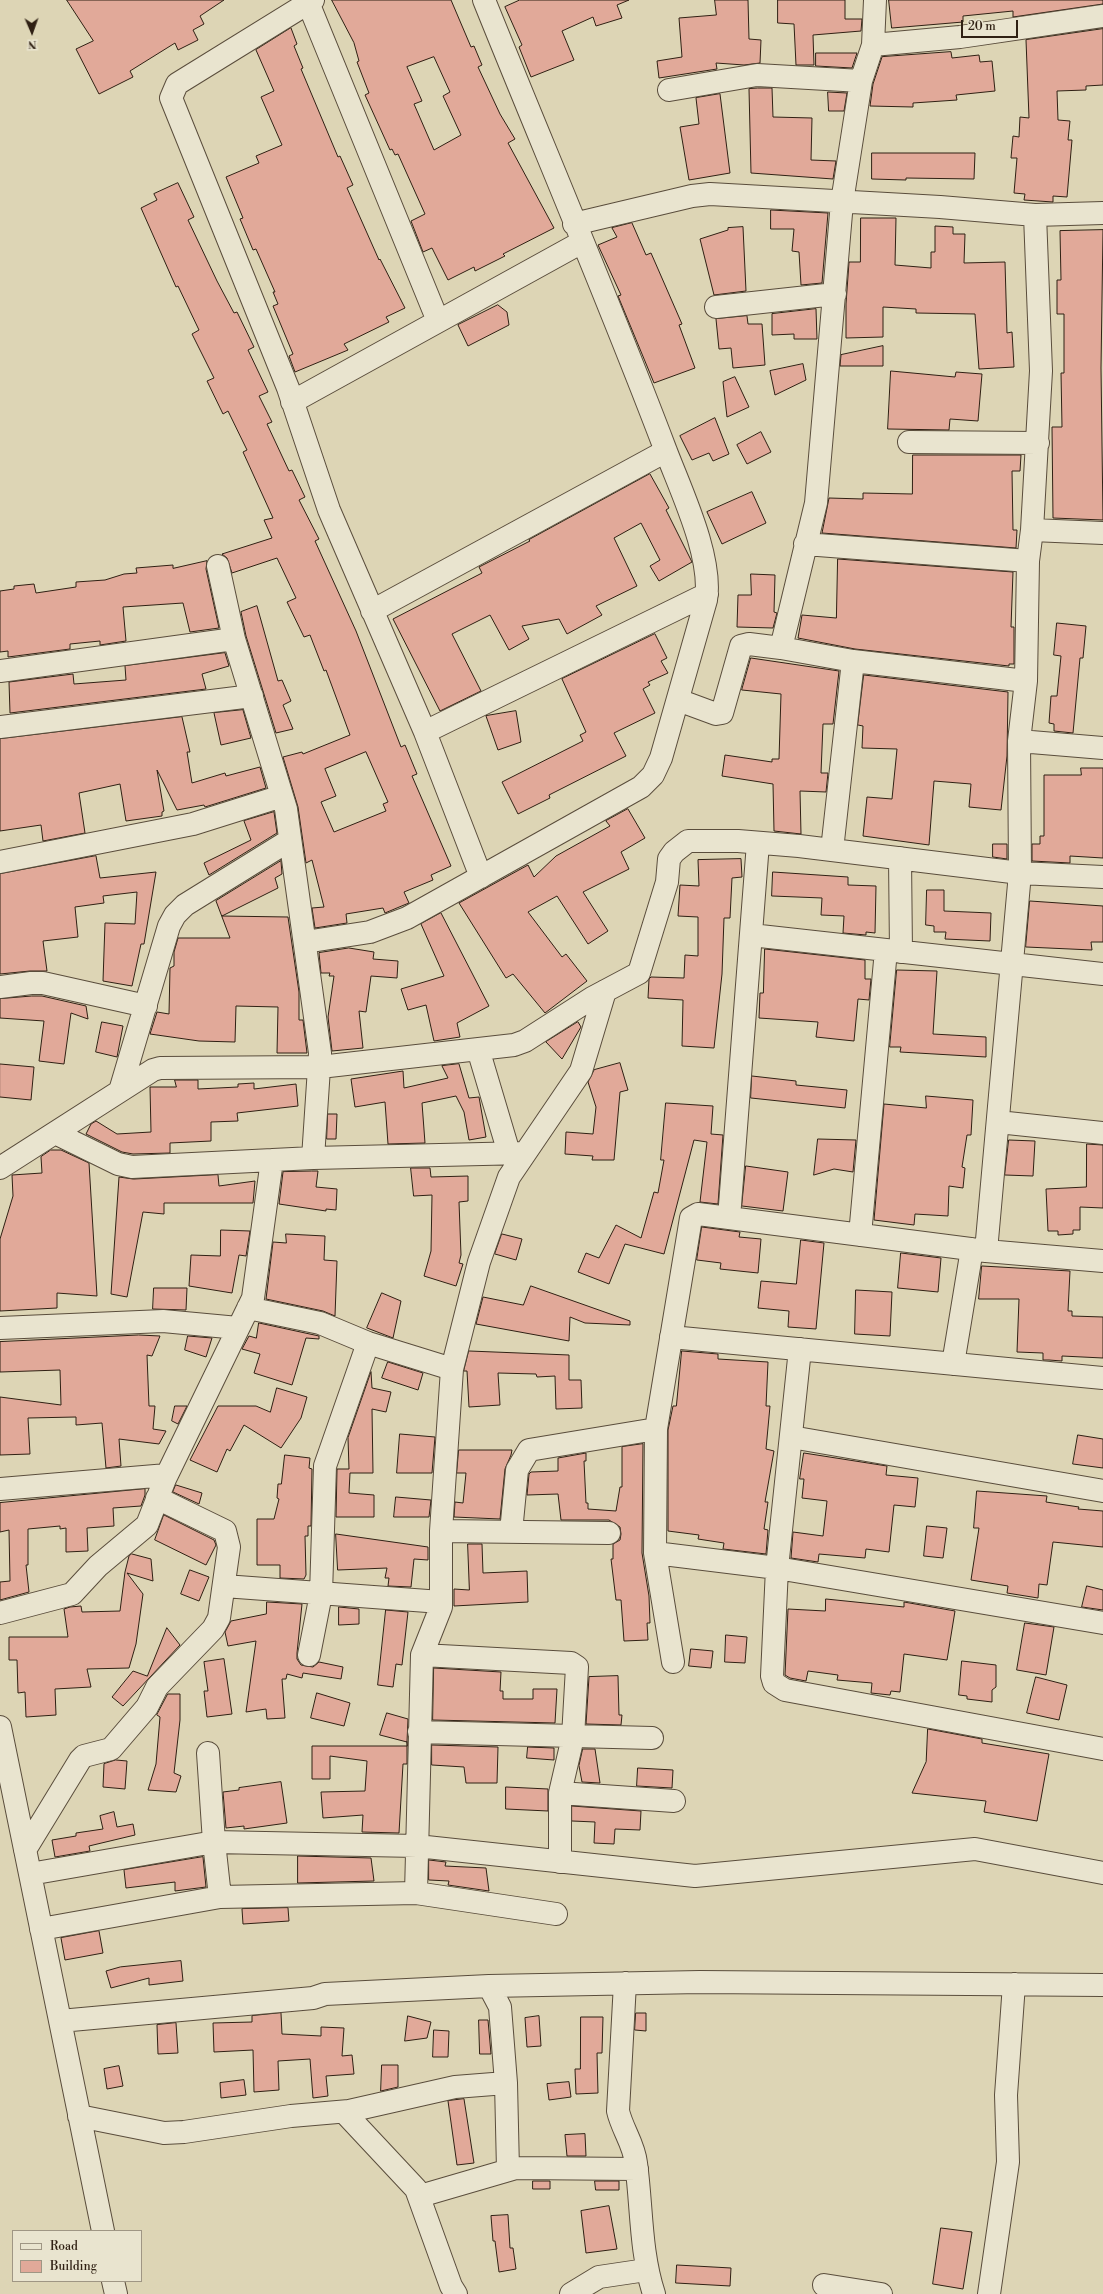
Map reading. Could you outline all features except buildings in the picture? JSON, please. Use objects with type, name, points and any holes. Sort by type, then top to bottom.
[{"type":"street","points":[[305,942],[370,932],[386,927],[481,877],[641,787],[653,775],[683,702],[707,594],[707,568],[703,551],[666,451],[484,0]]},
{"type":"street","points":[[781,648],[816,503],[842,202],[861,81],[873,45],[875,0]]},
{"type":"street","points":[[438,321],[309,1],[177,84],[172,98],[292,402],[325,500],[425,732],[481,877]]},
{"type":"street","points":[[873,45],[960,37],[1103,16]]},
{"type":"street","points":[[669,90],[757,75],[861,81]]},
{"type":"street","points":[[292,402],[438,321],[578,233],[692,196],[710,194],[940,207],[1035,215],[1103,213]]},
{"type":"street","points":[[954,1364],[979,1250],[998,1122],[1020,873],[1019,741],[1026,682],[1028,561],[1032,530],[1038,443],[1041,371],[1035,215]]},
{"type":"street","points":[[716,306],[835,294]]},
{"type":"street","points":[[909,442],[1038,443]]},
{"type":"street","points":[[372,611],[666,451]]},
{"type":"street","points":[[1032,530],[1103,533]]},
{"type":"street","points":[[805,544],[1028,561]]},
{"type":"street","points":[[218,566],[234,639],[282,796],[290,840],[320,1053],[313,1158]]},
{"type":"street","points":[[425,732],[707,594]]},
{"type":"street","points":[[0,671],[234,639]]},
{"type":"street","points":[[683,702],[716,714],[722,713],[726,707],[741,646],[749,644],[781,648],[853,661],[1026,682]]},
{"type":"street","points":[[832,850],[853,661]]},
{"type":"street","points":[[0,727],[252,696]]},
{"type":"street","points":[[1019,741],[1103,748]]},
{"type":"street","points":[[0,862],[193,824],[282,796]]},
{"type":"street","points":[[120,1091],[169,926],[175,915],[185,905],[290,840]]},
{"type":"street","points":[[0,1168],[153,1070],[168,1067],[320,1067],[519,1044],[642,968],[667,882],[669,859],[674,852],[688,841],[758,843],[832,850],[1020,873],[1103,877]]},
{"type":"street","points":[[729,1218],[758,843]]},
{"type":"street","points":[[860,1235],[894,951],[900,858]]},
{"type":"street","points":[[751,935],[1103,974]]},
{"type":"street","points":[[0,987],[31,982],[43,983],[146,1006]]},
{"type":"street","points":[[416,1893],[422,1740],[418,1732],[422,1655],[441,1602],[441,1531],[452,1369],[481,1255],[517,1153],[581,1071],[618,984]]},
{"type":"street","points":[[478,1049],[517,1153]]},
{"type":"street","points":[[998,1122],[1103,1133]]},
{"type":"street","points":[[55,1133],[126,1166],[313,1158],[517,1153]]},
{"type":"street","points":[[0,1613],[72,1594],[98,1566],[144,1529],[167,1474],[253,1298],[272,1160]]},
{"type":"street","points":[[674,1662],[655,1553],[656,1429],[691,1218],[698,1214],[979,1250],[1103,1261]]},
{"type":"street","points":[[248,1308],[320,1323],[368,1343],[452,1369]]},
{"type":"street","points":[[0,1328],[163,1321],[238,1328]]},
{"type":"street","points":[[671,1337],[1103,1378]]},
{"type":"street","points":[[309,1655],[321,1594],[325,1466],[368,1343]]},
{"type":"street","points":[[800,1349],[777,1568],[772,1676],[774,1684],[778,1688],[1103,1749]]},
{"type":"street","points":[[511,1532],[517,1470],[529,1450],[656,1429]]},
{"type":"street","points":[[791,1437],[1103,1491]]},
{"type":"street","points":[[0,1489],[167,1474]]},
{"type":"street","points":[[25,1850],[80,1760],[84,1756],[111,1749],[143,1712],[157,1687],[213,1629],[219,1618],[229,1547],[225,1531],[157,1498]]},
{"type":"street","points":[[441,1531],[609,1533]]},
{"type":"street","points":[[655,1553],[777,1568],[1103,1623]]},
{"type":"street","points":[[224,1586],[441,1602]]},
{"type":"street","points":[[422,1655],[575,1664],[578,1670],[573,1737],[560,1793],[560,1862]]},
{"type":"street","points":[[0,1727],[103,2230]]},
{"type":"street","points":[[418,1732],[652,1738]]},
{"type":"street","points":[[208,1753],[214,1842],[220,1897]]},
{"type":"street","points":[[560,1793],[674,1801]]},
{"type":"street","points":[[30,1874],[214,1842],[417,1846],[705,1876],[964,1849],[987,1850],[1103,1873]]},
{"type":"street","points":[[41,1930],[220,1897],[416,1893],[556,1914]]},
{"type":"street","points":[[60,2021],[313,1998],[324,1994],[489,1986],[700,1982],[1103,1985]]},
{"type":"street","points":[[625,1983],[618,2110],[620,2121],[634,2153],[637,2169],[646,2270],[654,2294]]},
{"type":"street","points":[[989,2294],[1008,2162],[1006,2095],[1014,1984]]},
{"type":"street","points":[[489,1986],[500,2007],[506,2083],[508,2170]]},
{"type":"street","points":[[79,2116],[173,2133],[291,2116],[344,2112],[455,2087],[506,2083]]},
{"type":"street","points":[[344,2112],[416,2189],[420,2196],[451,2286],[456,2294]]},
{"type":"street","points":[[420,2196],[523,2167],[637,2169]]},
{"type":"street","points":[[571,2294],[599,2277],[646,2270]]},
{"type":"street","points":[[113,2282],[116,2294]]},
{"type":"street","points":[[824,2285],[881,2294]]}]
